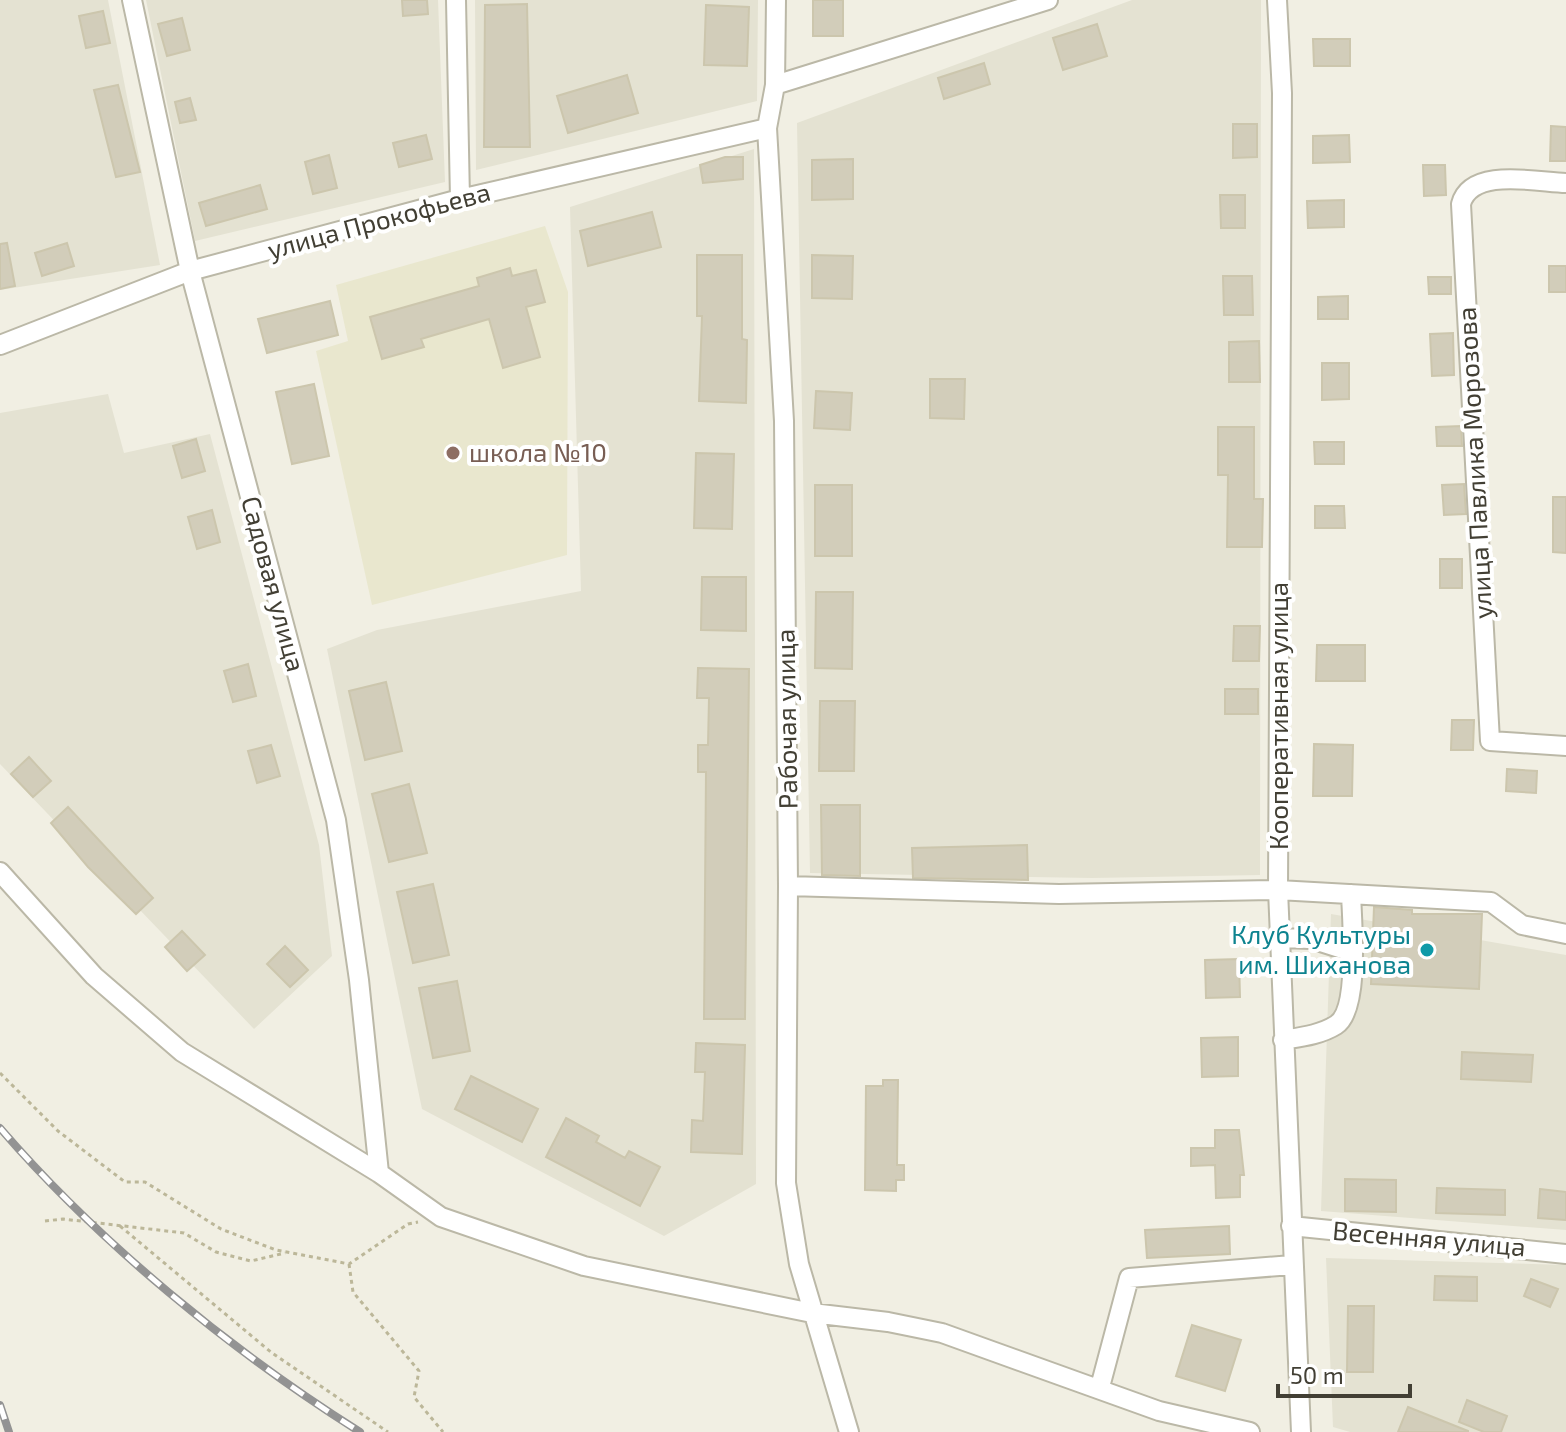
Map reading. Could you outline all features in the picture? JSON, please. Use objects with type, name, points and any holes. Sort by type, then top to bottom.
[{"type":"street","name":"Садовая улица","points":[[132,0],[190,271],[336,820],[359,980],[379,1173]]},
{"type":"street","points":[[456,0],[460,199]]},
{"type":"street","name":"Рабочая улица","points":[[776,0],[775,85],[767,128],[784,421],[788,886],[786,1183],[799,1264],[849,1432]]},
{"type":"street","points":[[775,85],[1048,0]]},
{"type":"street","name":"Кооперативная улица","points":[[1277,0],[1282,93],[1278,890],[1301,1432]]},
{"type":"street","name":"улица Прокофьева","points":[[0,345],[190,271],[460,199],[767,128]]},
{"type":"street","name":"улица Павлика Морозова","points":[[1566,183],[1496,181],[1469,187],[1461,204],[1490,741],[1566,746]]},
{"type":"street","points":[[0,872],[94,976],[182,1052],[379,1173],[441,1217],[584,1266],[812,1313],[888,1322],[942,1333],[1100,1387],[1159,1411],[1250,1432]]},
{"type":"street","points":[[788,886],[1059,894],[1278,890],[1491,902],[1522,925],[1566,934]]},
{"type":"street","points":[[1283,1040],[1312,1035],[1338,1024],[1350,1008],[1351,894]]},
{"type":"street","points":[[1280,938],[1311,939],[1352,952]]},
{"type":"street","name":"Весенняя улица","points":[[1291,1226],[1566,1254]]},
{"type":"street","points":[[1100,1387],[1129,1278],[1292,1265]]},
{"type":"path","points":[[0,1073],[58,1131],[125,1182],[145,1182],[221,1229],[289,1253],[349,1264],[408,1224],[441,1217]]},
{"type":"path","points":[[45,1221],[63,1219],[184,1233],[216,1252],[251,1261],[289,1253]]},
{"type":"path","points":[[120,1226],[272,1353],[388,1432]]},
{"type":"path","points":[[349,1264],[353,1292],[419,1371],[414,1397],[443,1432]]},
{"type":"shaded area","points":[[0,0],[108,0],[160,265],[0,290]]},
{"type":"shaded area","points":[[146,0],[438,0],[445,182],[195,241]]},
{"type":"shaded area","points":[[475,0],[758,0],[757,101],[476,170]]},
{"type":"shaded area","points":[[1132,0],[1261,0],[1260,875],[1092,878],[810,873],[797,123]]},
{"type":"shaded area","points":[[754,149],[756,1184],[664,1236],[422,1109],[327,649],[377,630],[581,591],[570,207]]},
{"type":"shaded area","name":"школа №10","points":[[545,226],[568,292],[567,555],[372,605],[316,351],[348,341],[336,285]]},
{"type":"shaded area","points":[[108,394],[124,453],[210,434],[319,845],[332,956],[254,1029],[0,764],[0,413]]},
{"type":"shaded area","points":[[1331,914],[1566,955],[1566,1230],[1321,1211]]},
{"type":"shaded area","points":[[1326,1258],[1566,1265],[1566,1432],[1350,1432],[1333,1427]]},
{"type":"building","points":[[402,0],[427,0],[428,14],[403,16]]},
{"type":"building","points":[[813,0],[843,0],[843,36],[813,36]]},
{"type":"building","points":[[527,4],[530,147],[484,147],[485,5]]},
{"type":"building","points":[[706,5],[749,7],[747,66],[704,65]]},
{"type":"building","points":[[103,11],[110,43],[86,48],[79,16]]},
{"type":"building","points":[[182,18],[190,50],[167,56],[158,24]]},
{"type":"building","points":[[1097,24],[1107,56],[1063,70],[1053,38]]},
{"type":"building","points":[[1313,39],[1350,39],[1350,66],[1314,66]]},
{"type":"building","points":[[984,63],[990,84],[944,99],[938,78]]},
{"type":"building","points":[[627,75],[638,113],[568,133],[557,96]]},
{"type":"building","points":[[118,85],[140,172],[116,177],[94,90]]},
{"type":"building","points":[[190,98],[196,120],[180,123],[175,102]]},
{"type":"building","points":[[1233,124],[1257,124],[1257,157],[1233,158]]},
{"type":"building","points":[[1551,126],[1566,127],[1566,161],[1550,161]]},
{"type":"building","points":[[426,135],[432,159],[399,167],[393,143]]},
{"type":"building","points":[[1349,135],[1350,162],[1313,163],[1313,136]]},
{"type":"building","points":[[329,155],[337,188],[313,194],[305,162]]},
{"type":"building","points":[[725,157],[743,157],[743,179],[703,183],[700,165]]},
{"type":"building","points":[[853,159],[853,199],[812,200],[812,160]]},
{"type":"building","points":[[1423,165],[1445,165],[1446,195],[1424,196]]},
{"type":"building","points":[[260,185],[267,209],[206,226],[199,203]]},
{"type":"building","points":[[1220,195],[1245,195],[1245,228],[1221,228]]},
{"type":"building","points":[[1344,200],[1344,227],[1308,228],[1307,201]]},
{"type":"building","points":[[652,212],[661,247],[588,266],[580,231]]},
{"type":"building","points":[[7,243],[15,286],[0,289],[0,244]]},
{"type":"building","points":[[67,243],[74,266],[42,276],[35,253]]},
{"type":"building","points":[[697,255],[742,255],[742,339],[747,340],[746,403],[699,401],[702,316],[697,316]]},
{"type":"building","points":[[812,255],[853,256],[852,299],[812,298]]},
{"type":"building","points":[[1549,266],[1566,266],[1566,292],[1549,292]]},
{"type":"building","points":[[510,268],[512,276],[536,270],[545,302],[526,307],[540,357],[503,368],[489,319],[421,339],[424,347],[382,359],[370,317],[479,286],[477,278]]},
{"type":"building","points":[[1223,276],[1252,276],[1253,315],[1224,315]]},
{"type":"building","points":[[1428,277],[1451,277],[1451,294],[1429,294]]},
{"type":"building","points":[[1348,296],[1348,319],[1318,319],[1318,297]]},
{"type":"building","points":[[330,301],[338,335],[267,353],[258,319]]},
{"type":"building","points":[[1453,333],[1454,375],[1432,376],[1430,334]]},
{"type":"building","points":[[1259,341],[1260,382],[1229,382],[1229,342]]},
{"type":"building","points":[[1322,363],[1349,363],[1349,399],[1322,400]]},
{"type":"building","points":[[930,379],[965,379],[964,419],[930,418]]},
{"type":"building","points":[[314,384],[329,456],[292,464],[276,392]]},
{"type":"building","points":[[816,391],[852,393],[850,430],[814,428]]},
{"type":"building","points":[[1461,426],[1462,446],[1437,446],[1436,427]]},
{"type":"building","points":[[1218,427],[1254,427],[1254,499],[1263,499],[1262,547],[1227,547],[1228,475],[1218,475]]},
{"type":"building","points":[[196,439],[205,471],[182,478],[173,446]]},
{"type":"building","points":[[1314,442],[1344,442],[1344,464],[1315,464]]},
{"type":"building","points":[[696,453],[734,454],[732,529],[694,528]]},
{"type":"building","points":[[1464,484],[1466,514],[1444,515],[1442,485]]},
{"type":"building","points":[[815,485],[852,485],[852,556],[815,556]]},
{"type":"building","points":[[1553,497],[1566,497],[1566,553],[1553,552]]},
{"type":"building","points":[[1315,506],[1344,506],[1345,528],[1315,528]]},
{"type":"building","points":[[212,510],[220,542],[197,549],[188,517]]},
{"type":"building","points":[[1440,559],[1462,559],[1462,588],[1440,588]]},
{"type":"building","points":[[702,577],[746,577],[746,631],[701,630]]},
{"type":"building","points":[[816,592],[853,592],[852,669],[815,668]]},
{"type":"building","points":[[1234,626],[1260,626],[1259,661],[1233,661]]},
{"type":"building","points":[[1317,645],[1365,645],[1365,681],[1316,681]]},
{"type":"building","points":[[248,664],[256,696],[233,702],[224,671]]},
{"type":"building","points":[[698,668],[749,669],[745,1019],[704,1019],[706,772],[698,772],[698,745],[708,745],[709,698],[697,698]]},
{"type":"building","points":[[386,682],[402,751],[365,760],[349,691]]},
{"type":"building","points":[[1225,689],[1258,689],[1258,714],[1225,714]]},
{"type":"building","points":[[820,701],[855,701],[854,771],[819,771]]},
{"type":"building","points":[[1452,720],[1474,720],[1473,750],[1451,750]]},
{"type":"building","points":[[1314,744],[1353,745],[1352,796],[1313,796]]},
{"type":"building","points":[[271,745],[280,776],[257,783],[248,751]]},
{"type":"building","points":[[29,757],[51,781],[33,797],[11,774]]},
{"type":"building","points":[[1507,769],[1537,771],[1536,793],[1506,791]]},
{"type":"building","points":[[409,784],[427,853],[389,862],[372,794]]},
{"type":"building","points":[[821,805],[860,805],[860,876],[822,875]]},
{"type":"building","points":[[68,807],[153,898],[136,914],[88,867],[51,823]]},
{"type":"building","points":[[1027,845],[1028,880],[913,878],[912,848]]},
{"type":"building","points":[[433,884],[449,955],[413,963],[397,892]]},
{"type":"building","name":"Клуб Культуры им. Шиханова","points":[[1374,907],[1412,910],[1412,914],[1482,914],[1479,989],[1371,984]]},
{"type":"building","points":[[182,931],[205,955],[187,971],[165,947]]},
{"type":"building","points":[[285,946],[308,970],[290,987],[267,964]]},
{"type":"building","points":[[1239,959],[1240,997],[1206,998],[1205,960]]},
{"type":"building","points":[[457,981],[470,1051],[433,1058],[419,988]]},
{"type":"building","points":[[1238,1037],[1238,1076],[1202,1077],[1201,1038]]},
{"type":"building","points":[[696,1043],[745,1045],[742,1154],[691,1152],[692,1120],[703,1121],[705,1072],[695,1072]]},
{"type":"building","points":[[1462,1052],[1533,1055],[1531,1082],[1461,1079]]},
{"type":"building","points":[[471,1076],[538,1109],[522,1142],[455,1109]]},
{"type":"building","points":[[883,1080],[898,1080],[897,1165],[904,1165],[904,1180],[896,1180],[896,1191],[865,1190],[866,1086],[883,1086]]},
{"type":"building","points":[[566,1118],[599,1136],[596,1142],[625,1158],[629,1151],[660,1167],[640,1206],[546,1157]]},
{"type":"building","points":[[1215,1130],[1239,1130],[1244,1175],[1240,1175],[1240,1197],[1216,1198],[1215,1165],[1191,1166],[1191,1148],[1215,1148]]},
{"type":"building","points":[[1345,1179],[1396,1180],[1396,1212],[1345,1211]]},
{"type":"building","points":[[1437,1188],[1505,1190],[1505,1215],[1436,1213]]},
{"type":"building","points":[[1540,1189],[1566,1192],[1566,1220],[1538,1218]]},
{"type":"building","points":[[1229,1226],[1230,1254],[1147,1258],[1145,1230]]},
{"type":"building","points":[[1435,1276],[1477,1277],[1477,1301],[1434,1300]]},
{"type":"building","points":[[1531,1279],[1558,1289],[1550,1307],[1524,1296]]},
{"type":"building","points":[[1348,1306],[1374,1306],[1373,1372],[1347,1372]]},
{"type":"building","points":[[1192,1325],[1241,1340],[1225,1391],[1176,1376]]},
{"type":"building","points":[[1467,1400],[1507,1416],[1501,1432],[1484,1432],[1459,1422]]},
{"type":"building","points":[[1408,1407],[1468,1431],[1468,1432],[1398,1432]]},
{"type":"railway","points":[[0,1128],[38,1171],[169,1293],[264,1367],[360,1432]]},
{"type":"railway","points":[[0,1405],[9,1432]]},
{"type":"place","name":"школа №10","points":[[453,453]]},
{"type":"place","name":"Клуб Культуры им. Шиханова","points":[[1427,950]]}]
